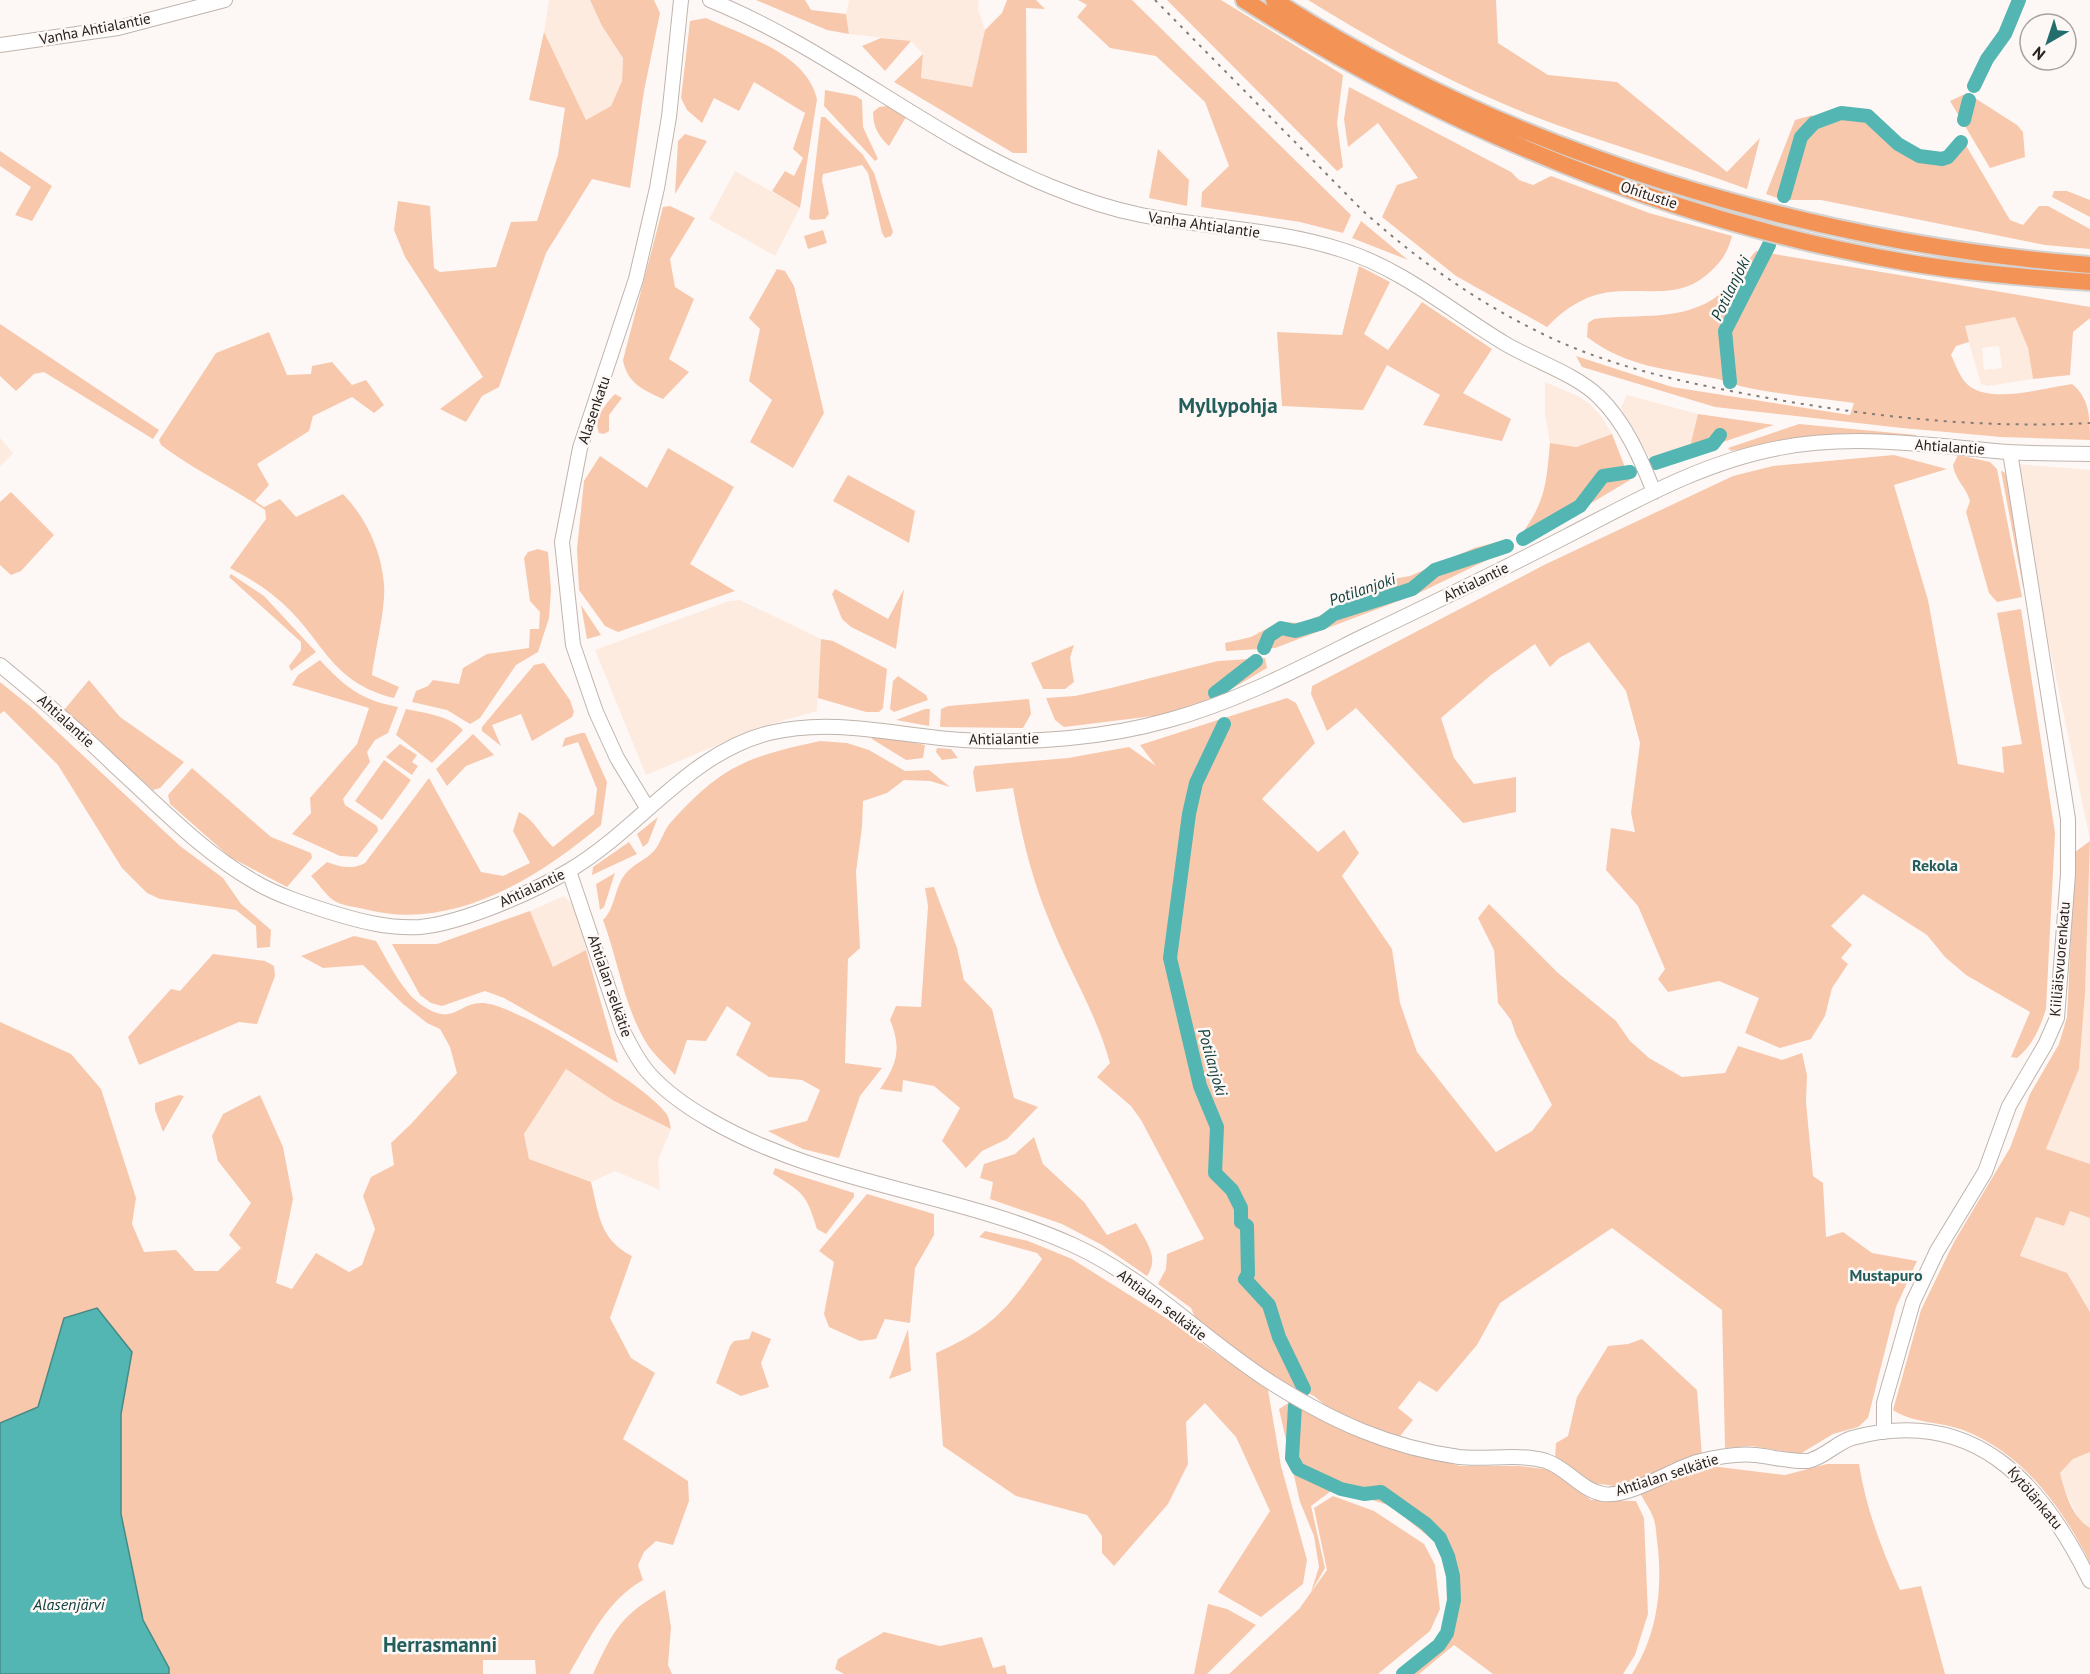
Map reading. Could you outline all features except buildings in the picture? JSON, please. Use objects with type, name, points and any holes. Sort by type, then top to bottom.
[{"type":"highway","name":"Ohitustie","points":[[1244,0],[1330,54],[1459,120],[1548,158],[1638,192],[1810,242],[1909,263],[2006,276],[2090,282]]},
{"type":"highway","name":"Ohitustie","points":[[1274,0],[1339,39],[1468,105],[1552,142],[1718,198],[1817,224],[1914,243],[2008,258],[2090,265]]},
{"type":"street","name":"Vanha Ahtialantie","points":[[0,45],[118,28],[225,0]]},
{"type":"street","name":"Alasenkatu","points":[[648,809],[621,765],[596,712],[577,655],[562,543],[580,448],[636,279],[657,188],[669,117],[681,0]]},
{"type":"street","name":"Vanha Ahtialantie","points":[[710,0],[775,29],[921,118],[1050,186],[1115,210],[1292,238],[1342,250],[1386,268],[1505,344],[1596,394],[1617,418],[1654,492]]},
{"type":"street","name":"Ahtialantie","points":[[0,665],[216,856],[257,884],[311,906],[356,920],[417,927],[443,923],[493,906],[569,871],[606,845],[707,761],[731,747],[760,735],[791,728],[858,726],[963,740],[1046,739],[1136,729],[1209,709],[1299,668],[1654,492],[1726,461],[1778,448],[1825,441],[1876,442],[2010,452],[2090,454]]},
{"type":"street","name":"Kiiliäisvuorenkatu","points":[[1884,1432],[1884,1403],[1913,1302],[1936,1251],[1985,1172],[2012,1099],[2051,1033],[2059,1003],[2068,874],[2068,819],[2010,452]]},
{"type":"street","name":"Ahtialan selkätie","points":[[569,871],[623,1031],[647,1072],[689,1108],[726,1129],[798,1160],[1034,1228],[1078,1248],[1147,1290],[1209,1340],[1272,1383],[1323,1414],[1358,1431],[1399,1444],[1461,1457],[1547,1461],[1587,1487],[1604,1494],[1619,1493],[1674,1470],[1731,1454],[1808,1461],[1819,1459],[1851,1439]]},
{"type":"street","name":"Kytölänkatu","points":[[1851,1439],[1899,1430],[1932,1432],[1965,1439],[1995,1455],[2022,1479],[2050,1512],[2070,1540],[2090,1581]]},
{"type":"shaded area","points":[[549,0],[590,0],[602,26],[623,58],[622,81],[611,106],[586,120],[544,32]]},
{"type":"shaded area","points":[[590,0],[654,0],[660,13],[644,91],[630,188],[592,179],[546,253],[499,387],[482,396],[466,422],[440,409],[483,377],[405,257],[394,230],[398,201],[430,206],[434,268],[440,272],[496,267],[511,222],[537,221],[558,155],[565,108],[529,100],[544,32],[586,120],[611,106],[622,81],[623,58],[602,26]]},
{"type":"shaded area","points":[[756,0],[805,0],[811,10],[846,14],[849,34],[827,30]]},
{"type":"shaded area","points":[[849,0],[979,0],[978,9],[985,30],[972,87],[921,78],[923,54],[911,41],[849,34],[846,14]]},
{"type":"shaded area","points":[[1007,0],[1036,0],[1045,9],[1026,8],[1027,153],[1013,153],[894,82],[923,54],[921,78],[972,87],[985,30],[1002,13]]},
{"type":"shaded area","points":[[1078,0],[1132,0],[1351,215],[1343,233],[1300,222],[1201,207],[1202,192],[1229,166],[1205,102],[1156,56],[1110,48],[1077,17],[1087,5]]},
{"type":"shaded area","points":[[1167,0],[1221,0],[1343,75],[1337,123],[1343,167],[1337,171]]},
{"type":"shaded area","points":[[1308,0],[1496,0],[1498,43],[1548,75],[1617,82],[1727,172],[1760,138],[1747,189],[1559,126],[1497,101],[1401,54]]},
{"type":"shaded area","points":[[706,18],[772,48],[800,69],[811,83],[817,99],[800,208],[772,191],[785,171],[794,176],[803,158],[793,149],[805,113],[754,82],[739,111],[714,98],[702,123],[687,110],[681,98],[690,21]]},
{"type":"shaded area","points":[[881,38],[911,41],[885,71],[862,46]]},
{"type":"shaded area","points":[[1349,87],[1511,172],[1519,180],[1533,185],[1551,176],[1649,213],[1732,236],[1729,246],[1715,267],[1700,280],[1688,286],[1664,291],[1624,291],[1592,296],[1560,314],[1547,327],[1456,276],[1382,217],[1397,185],[1418,178],[1378,123],[1348,147],[1344,119]]},
{"type":"shaded area","points":[[825,90],[856,96],[862,100],[863,127],[878,159],[875,161],[824,106]]},
{"type":"shaded area","points":[[1967,93],[2017,125],[2023,132],[2025,157],[1990,168],[1950,101]]},
{"type":"shaded area","points":[[887,106],[906,117],[889,146],[877,131],[873,112],[879,107]]},
{"type":"shaded area","points":[[1813,115],[1794,140],[1777,198],[1766,194],[1795,120]]},
{"type":"shaded area","points":[[821,117],[825,117],[863,155],[874,173],[893,232],[891,236],[885,238],[882,233],[868,173],[862,165],[823,174],[822,180],[829,214],[825,219],[812,220],[809,218]]},
{"type":"shaded area","points":[[1840,119],[1867,122],[1895,150],[1919,160],[1952,162],[1964,142],[2010,220],[2023,225],[2039,206],[2048,206],[2090,229],[2090,249],[2045,245],[1821,200],[1789,200],[1806,138],[1818,126]]},
{"type":"shaded area","points":[[685,134],[707,141],[675,194],[678,141]]},
{"type":"shaded area","points":[[1158,149],[1189,180],[1187,206],[1149,198]]},
{"type":"shaded area","points":[[0,151],[52,186],[32,221],[15,215],[31,187],[0,166]]},
{"type":"shaded area","points":[[735,171],[800,208],[775,256],[709,219]]},
{"type":"shaded area","points":[[2054,191],[2067,191],[2090,200],[2090,217],[2052,197]]},
{"type":"shaded area","points":[[670,206],[695,218],[670,259],[675,287],[694,299],[669,359],[689,372],[663,399],[637,385],[628,375],[623,360],[663,207]]},
{"type":"shaded area","points":[[1361,221],[1408,260],[1352,238]]},
{"type":"shaded area","points":[[823,230],[827,243],[808,249],[804,236]]},
{"type":"shaded area","points":[[1756,251],[2090,307],[2090,318],[2073,332],[2070,375],[2033,379],[2028,348],[2015,317],[1965,326],[1969,342],[1956,346],[1951,355],[1967,384],[1989,393],[2017,393],[2072,384],[2086,402],[2090,440],[2001,437],[1715,407],[1582,367],[1576,356],[1672,387],[1850,415],[1854,403],[1788,395],[1663,369],[1617,355],[1587,337],[1588,323],[1594,319],[1676,313],[1706,303],[1725,289]]},
{"type":"shaded area","points":[[1359,266],[1390,282],[1364,334],[1388,350],[1422,302],[1492,349],[1463,393],[1511,419],[1502,441],[1423,425],[1440,395],[1387,365],[1363,410],[1282,406],[1277,332],[1342,335]]},
{"type":"shaded area","points":[[777,269],[785,271],[794,286],[824,413],[793,468],[750,442],[772,400],[749,381],[760,329],[749,318]]},
{"type":"shaded area","points":[[2015,317],[2028,348],[2033,379],[1988,386],[1981,384],[1964,326]],"holes":[[[1999,346],[2002,368],[1984,370],[1982,348]]]},
{"type":"shaded area","points":[[0,324],[159,430],[153,439],[44,372],[34,374],[16,391],[0,376]]},
{"type":"shaded area","points":[[269,332],[287,375],[311,374],[312,366],[332,362],[352,385],[366,380],[384,405],[374,413],[352,397],[313,416],[309,431],[257,464],[269,485],[255,501],[264,507],[280,499],[296,517],[343,494],[359,513],[376,546],[384,584],[382,617],[372,675],[399,687],[394,698],[372,691],[341,670],[295,615],[280,601],[230,568],[266,519],[265,510],[174,454],[161,445],[159,440],[216,353]]},
{"type":"shaded area","points":[[1545,382],[1580,397],[1591,405],[1612,434],[1575,447],[1550,443],[1545,414]]},
{"type":"shaded area","points":[[615,394],[622,398],[609,415],[609,431],[604,434],[599,433],[599,417]]},
{"type":"shaded area","points":[[1627,395],[1698,414],[1690,450],[1652,462],[1621,408]]},
{"type":"shaded area","points":[[1698,414],[1774,425],[1720,443],[1690,447]]},
{"type":"shaded area","points":[[1799,424],[1916,435],[1915,439],[1813,437],[1731,451],[1728,448]]},
{"type":"shaded area","points":[[1612,434],[1630,480],[1526,542],[1521,535],[1540,502],[1550,443],[1576,447]]},
{"type":"shaded area","points":[[0,438],[13,453],[0,467]]},
{"type":"shaded area","points":[[668,448],[734,487],[690,564],[735,591],[618,632],[605,626],[579,590],[577,549],[584,481],[600,456],[647,488]]},
{"type":"shaded area","points":[[1894,455],[1947,469],[1894,485],[1928,600],[1958,764],[2004,773],[2002,747],[2022,744],[1997,613],[2021,609],[2055,833],[2046,1009],[2035,1036],[2017,1058],[2011,1057],[2030,1012],[1966,975],[1945,957],[1927,935],[1863,894],[1831,926],[1852,945],[1841,958],[1848,964],[1832,988],[1825,1016],[1811,1039],[1780,1048],[1745,1033],[1759,998],[1719,981],[1668,992],[1658,979],[1665,969],[1638,906],[1606,870],[1611,828],[1635,832],[1631,813],[1640,743],[1626,691],[1589,642],[1559,658],[1550,667],[1535,644],[1491,675],[1441,718],[1454,758],[1474,784],[1516,777],[1516,812],[1463,823],[1356,708],[1327,731],[1311,694],[1312,686],[1544,565],[1733,476],[1773,466]]},
{"type":"shaded area","points":[[1958,455],[1990,462],[1997,469],[2022,597],[1997,602],[1989,593],[1966,512],[1970,501],[1954,470],[1953,465]]},
{"type":"shaded area","points":[[2017,464],[2090,470],[2090,840],[2042,611]]},
{"type":"shaded area","points":[[2001,471],[2009,481],[2029,587],[2023,587]]},
{"type":"shaded area","points":[[848,475],[915,511],[909,543],[833,501]]},
{"type":"shaded area","points":[[11,492],[54,535],[21,571],[11,575],[0,565],[0,502]]},
{"type":"shaded area","points":[[1508,539],[1512,548],[1417,594],[1275,648],[1226,651],[1225,643],[1251,637],[1279,622],[1302,623],[1357,600],[1363,584],[1410,576],[1474,548]]},
{"type":"shaded area","points":[[538,549],[548,552],[551,590],[549,618],[538,652],[516,665],[480,718],[470,724],[447,710],[412,702],[416,691],[428,686],[433,680],[459,684],[463,668],[487,654],[529,648],[530,629],[539,629],[540,612],[530,601],[524,558],[528,552]]},
{"type":"shaded area","points":[[231,574],[264,596],[316,652],[291,671],[289,666],[301,650],[301,642],[229,577]]},
{"type":"shaded area","points":[[835,589],[888,619],[904,589],[896,649],[851,627],[842,619],[832,594]]},
{"type":"shaded area","points":[[740,600],[821,639],[817,711],[760,727],[646,775],[595,650],[729,601]]},
{"type":"shaded area","points":[[581,605],[601,635],[587,639]]},
{"type":"shaded area","points":[[821,639],[833,641],[887,669],[883,708],[879,712],[866,712],[818,698]]},
{"type":"shaded area","points":[[1074,645],[1070,658],[1074,682],[1065,689],[1043,689],[1031,663]]},
{"type":"shaded area","points":[[1265,658],[1267,668],[1223,694],[1170,714],[1064,727],[1055,720],[1046,698],[1075,696],[1218,661]]},
{"type":"shaded area","points":[[320,660],[354,691],[398,707],[388,733],[375,740],[367,752],[370,762],[343,799],[345,805],[377,826],[378,831],[357,857],[340,856],[292,834],[311,813],[310,798],[357,744],[369,708],[292,685],[298,675]]},
{"type":"shaded area","points":[[544,663],[570,700],[574,712],[572,717],[532,741],[521,714],[492,725],[501,746],[482,731],[482,727],[534,665]]},
{"type":"shaded area","points":[[898,676],[926,695],[928,700],[894,712],[890,709],[893,681]]},
{"type":"shaded area","points":[[89,680],[120,717],[184,762],[160,788],[153,790],[64,710]]},
{"type":"shaded area","points":[[0,682],[31,707],[180,846],[223,878],[241,904],[271,930],[270,947],[257,948],[256,926],[236,910],[160,899],[147,893],[122,868],[58,765],[4,711],[0,714]]},
{"type":"shaded area","points":[[1287,698],[1296,703],[1315,743],[1262,799],[1318,852],[1344,830],[1359,853],[1342,876],[1392,949],[1400,1003],[1417,1052],[1496,1152],[1532,1131],[1552,1105],[1516,1035],[1511,1020],[1498,1003],[1494,950],[1478,918],[1489,904],[1558,973],[1616,1021],[1630,1041],[1649,1058],[1682,1077],[1725,1073],[1738,1046],[1782,1060],[1802,1053],[1807,1075],[1806,1102],[1813,1176],[1823,1183],[1826,1237],[1843,1232],[1872,1253],[1917,1261],[1896,1307],[1868,1418],[1858,1427],[1833,1434],[1800,1454],[1752,1446],[1725,1448],[1722,1310],[1612,1228],[1500,1303],[1477,1345],[1437,1392],[1419,1381],[1398,1408],[1413,1420],[1400,1436],[1338,1416],[1314,1396],[1268,1376],[1199,1327],[1191,1308],[1158,1284],[1166,1269],[1167,1254],[1204,1239],[1141,1120],[1131,1106],[1097,1077],[1110,1063],[1090,1008],[1057,938],[1037,888],[1019,822],[1013,788],[976,792],[973,772],[975,766],[1068,758],[1129,747],[1156,766],[1140,745]]},
{"type":"shaded area","points":[[1029,699],[1031,714],[1023,728],[940,727],[941,709],[948,706]]},
{"type":"shaded area","points":[[406,709],[444,718],[463,730],[432,763],[396,735]]},
{"type":"shaded area","points":[[930,709],[929,726],[896,720]]},
{"type":"shaded area","points":[[585,733],[607,782],[601,825],[550,864],[522,881],[463,906],[432,913],[400,915],[336,902],[311,876],[327,862],[346,867],[355,867],[365,863],[429,778],[481,872],[503,876],[530,863],[513,831],[519,812],[529,819],[553,847],[594,814],[597,789],[578,742],[562,747],[565,738]]},
{"type":"shaded area","points":[[473,734],[494,755],[466,766],[447,786],[436,769]]},
{"type":"shaded area","points":[[871,734],[925,745],[923,758],[906,760],[872,739]]},
{"type":"shaded area","points":[[820,741],[847,743],[869,750],[905,771],[929,770],[950,787],[930,781],[904,780],[887,793],[863,801],[856,872],[860,948],[848,959],[845,1063],[882,1068],[860,1096],[839,1158],[803,1149],[768,1131],[807,1121],[820,1090],[802,1080],[769,1077],[736,1055],[751,1023],[727,1006],[706,1041],[687,1040],[675,1075],[650,1048],[639,1030],[603,920],[627,872],[653,852],[669,825],[706,787],[722,775],[755,759],[773,752]]},
{"type":"shaded area","points":[[400,744],[417,755],[412,762],[418,766],[412,775],[386,757]]},
{"type":"shaded area","points":[[937,748],[951,749],[958,758],[942,760],[936,752]]},
{"type":"shaded area","points":[[384,760],[411,780],[382,820],[355,801]]},
{"type":"shaded area","points":[[192,768],[271,837],[311,853],[312,858],[287,887],[230,857],[170,804],[168,795]]},
{"type":"shaded area","points":[[658,817],[648,843],[643,847],[637,834]]},
{"type":"shaded area","points":[[2090,841],[2085,994],[2079,1069],[2046,1149],[2090,1164],[2090,1218],[2070,1211],[2064,1226],[2036,1217],[2020,1256],[2067,1273],[2090,1312],[2090,1452],[2073,1459],[2060,1473],[2074,1511],[2078,1518],[2090,1528],[2090,1563],[2053,1502],[2022,1467],[2004,1453],[1985,1440],[1963,1430],[1909,1418],[1893,1410],[1921,1310],[1954,1242],[2010,1148],[2030,1094],[2059,1044],[2067,1017],[2075,852]]},
{"type":"shaded area","points":[[629,842],[637,854],[592,875],[593,867]]},
{"type":"shaded area","points":[[2090,848],[2090,1164],[2046,1149],[2079,1069],[2085,994]]},
{"type":"shaded area","points":[[615,873],[604,907],[600,910],[596,884]]},
{"type":"shaded area","points":[[934,887],[957,948],[964,980],[992,1009],[1014,1098],[1038,1107],[1007,1139],[982,1151],[966,1168],[942,1141],[960,1108],[934,1086],[903,1080],[902,1092],[880,1089],[896,1056],[896,1040],[890,1020],[896,1006],[921,1007],[928,906],[925,888]]},
{"type":"shaded area","points":[[564,896],[572,904],[589,945],[586,950],[553,968],[530,911]]},
{"type":"shaded area","points":[[530,911],[553,967],[586,950],[618,1063],[504,998],[485,991],[442,1006],[431,1003],[420,995],[392,944],[437,944]]},
{"type":"shaded area","points":[[354,936],[376,941],[404,988],[428,1009],[444,1014],[483,1003],[523,1017],[579,1048],[633,1084],[653,1100],[669,1120],[671,1129],[614,1101],[566,1069],[524,1134],[529,1159],[591,1182],[602,1225],[613,1242],[632,1256],[610,1318],[631,1358],[655,1373],[623,1439],[688,1481],[689,1501],[673,1545],[656,1541],[644,1552],[638,1565],[643,1580],[630,1588],[609,1610],[569,1674],[536,1674],[535,1660],[483,1660],[483,1674],[169,1674],[169,1667],[143,1620],[121,1514],[121,1414],[132,1352],[64,1318],[38,1407],[0,1423],[0,1022],[71,1054],[101,1089],[136,1198],[132,1224],[144,1252],[176,1250],[195,1271],[218,1271],[241,1248],[229,1235],[251,1203],[218,1161],[212,1136],[223,1114],[260,1095],[283,1147],[293,1199],[276,1283],[292,1289],[316,1253],[349,1272],[362,1265],[375,1229],[363,1196],[371,1177],[394,1165],[391,1143],[457,1073],[450,1047],[440,1029],[427,1023],[403,1004],[363,965],[323,968],[301,956]]},
{"type":"shaded area","points":[[213,954],[265,961],[274,966],[275,976],[257,1024],[239,1022],[139,1065],[128,1037],[171,989],[180,991]]},
{"type":"shaded area","points":[[566,1069],[614,1101],[671,1129],[658,1160],[660,1190],[615,1171],[591,1182],[529,1159],[524,1134]]},
{"type":"shaded area","points":[[179,1095],[184,1096],[163,1132],[155,1110],[155,1103]]},
{"type":"shaded area","points":[[1034,1137],[1043,1164],[1084,1202],[1107,1235],[1136,1223],[1152,1256],[1151,1269],[1147,1276],[1102,1245],[1062,1224],[990,1199],[993,1182],[980,1178],[984,1164],[1015,1154]]},
{"type":"shaded area","points":[[775,1168],[854,1193],[854,1197],[826,1234],[817,1229],[810,1208],[798,1191],[773,1174]]},
{"type":"shaded area","points":[[867,1194],[934,1214],[934,1235],[915,1268],[910,1323],[885,1319],[876,1339],[860,1341],[829,1327],[824,1314],[834,1262],[819,1251]]},
{"type":"shaded area","points":[[2070,1211],[2090,1218],[2090,1312],[2082,1297],[2020,1257],[2036,1217],[2064,1226]]},
{"type":"shaded area","points":[[985,1231],[1028,1241],[1072,1259],[1166,1318],[1268,1390],[1281,1466],[1307,1560],[1303,1584],[1261,1617],[1218,1592],[1270,1511],[1236,1437],[1205,1403],[1186,1422],[1188,1464],[1168,1504],[1114,1566],[1102,1553],[1102,1536],[1087,1515],[1016,1496],[943,1446],[936,1353],[956,1344],[998,1315],[1042,1259],[1037,1253],[979,1237]]},
{"type":"shaded area","points":[[908,1329],[911,1371],[889,1379]]},
{"type":"shaded area","points":[[752,1331],[771,1339],[761,1363],[769,1387],[741,1396],[716,1383],[730,1346],[734,1341],[749,1339]]},
{"type":"shaded area","points":[[1642,1339],[1697,1390],[1702,1456],[1624,1487],[1591,1483],[1555,1459],[1556,1443],[1568,1436],[1577,1397],[1608,1346],[1628,1344]]},
{"type":"shaded area","points":[[1290,1402],[1339,1429],[1430,1458],[1460,1466],[1519,1466],[1552,1470],[1591,1500],[1636,1501],[1644,1518],[1648,1614],[1635,1655],[1623,1674],[1493,1674],[1454,1645],[1419,1674],[1407,1674],[1440,1646],[1453,1610],[1446,1551],[1391,1506],[1335,1488],[1311,1506],[1325,1568],[1311,1592],[1319,1567],[1314,1536],[1300,1502],[1279,1409]]},
{"type":"shaded area","points":[[2090,1452],[2090,1528],[2080,1521],[2064,1489],[2060,1473],[2073,1459]]},
{"type":"shaded area","points":[[1827,1464],[1859,1464],[1875,1529],[1900,1590],[1921,1586],[1945,1674],[1632,1674],[1648,1643],[1659,1592],[1659,1557],[1654,1520],[1640,1493],[1677,1475],[1711,1466],[1785,1475]]},
{"type":"shaded area","points":[[1333,1496],[1374,1511],[1424,1544],[1435,1565],[1440,1609],[1430,1631],[1378,1674],[1229,1674],[1299,1609],[1327,1570],[1314,1508]]},
{"type":"shaded area","points":[[665,1590],[671,1627],[668,1665],[672,1674],[593,1674],[620,1624],[638,1607]]},
{"type":"shaded area","points":[[1208,1604],[1227,1609],[1256,1625],[1207,1674],[1194,1674]]},
{"type":"shaded area","points":[[884,1632],[940,1646],[982,1637],[993,1668],[1005,1665],[1007,1674],[844,1674],[835,1669],[838,1659]]},
{"type":"water","name":"Alasenjärvi","points":[[97,1308],[132,1352],[121,1414],[121,1514],[143,1620],[169,1668],[169,1674],[0,1674],[0,1423],[38,1407],[64,1318]]},
{"type":"waterway","name":"Potilanjoki","points":[[1974,86],[1987,59],[2005,34],[2019,0]]},
{"type":"waterway","name":"Potilanjoki","points":[[1964,120],[1969,100]]},
{"type":"waterway","name":"Potilanjoki","points":[[1784,196],[1801,137],[1814,123],[1841,113],[1868,116],[1898,144],[1919,156],[1942,159],[1948,157],[1961,142]]},
{"type":"waterway","name":"Potilanjoki","points":[[1730,382],[1725,331],[1769,245]]},
{"type":"waterway","name":"Potilanjoki","points":[[1655,463],[1713,444],[1720,435]]},
{"type":"waterway","name":"Potilanjoki","points":[[1523,539],[1580,506],[1603,476],[1630,472]]},
{"type":"waterway","name":"Potilanjoki","points":[[1264,648],[1269,636],[1281,628],[1295,631],[1322,623],[1334,614],[1412,589],[1435,570],[1507,546]]},
{"type":"waterway","name":"Potilanjoki","points":[[1215,693],[1256,661]]},
{"type":"waterway","name":"Potilanjoki","points":[[1224,724],[1196,783],[1189,814],[1170,958],[1200,1086],[1217,1127],[1215,1173],[1232,1190],[1241,1208],[1241,1222],[1247,1226],[1248,1274],[1245,1279],[1269,1305],[1279,1337],[1304,1389]]},
{"type":"waterway","name":"Potilanjoki","points":[[1295,1406],[1292,1458],[1298,1469],[1341,1489],[1364,1494],[1381,1492],[1426,1524],[1440,1538],[1448,1556],[1453,1576],[1454,1600],[1447,1633],[1439,1645],[1403,1674]]},
{"type":"railway","points":[[1155,0],[1382,228],[1426,263],[1473,295],[1547,336],[1622,365],[1648,372],[1700,385],[1836,409],[1963,422],[2090,423]]},
{"type":"district","name":"Myllypohja","points":[[1228,406]]},
{"type":"district","name":"Rekola","points":[[1935,865]]},
{"type":"district","name":"Mustapuro","points":[[1886,1275]]},
{"type":"district","name":"Herrasmanni","points":[[440,1645]]}]
